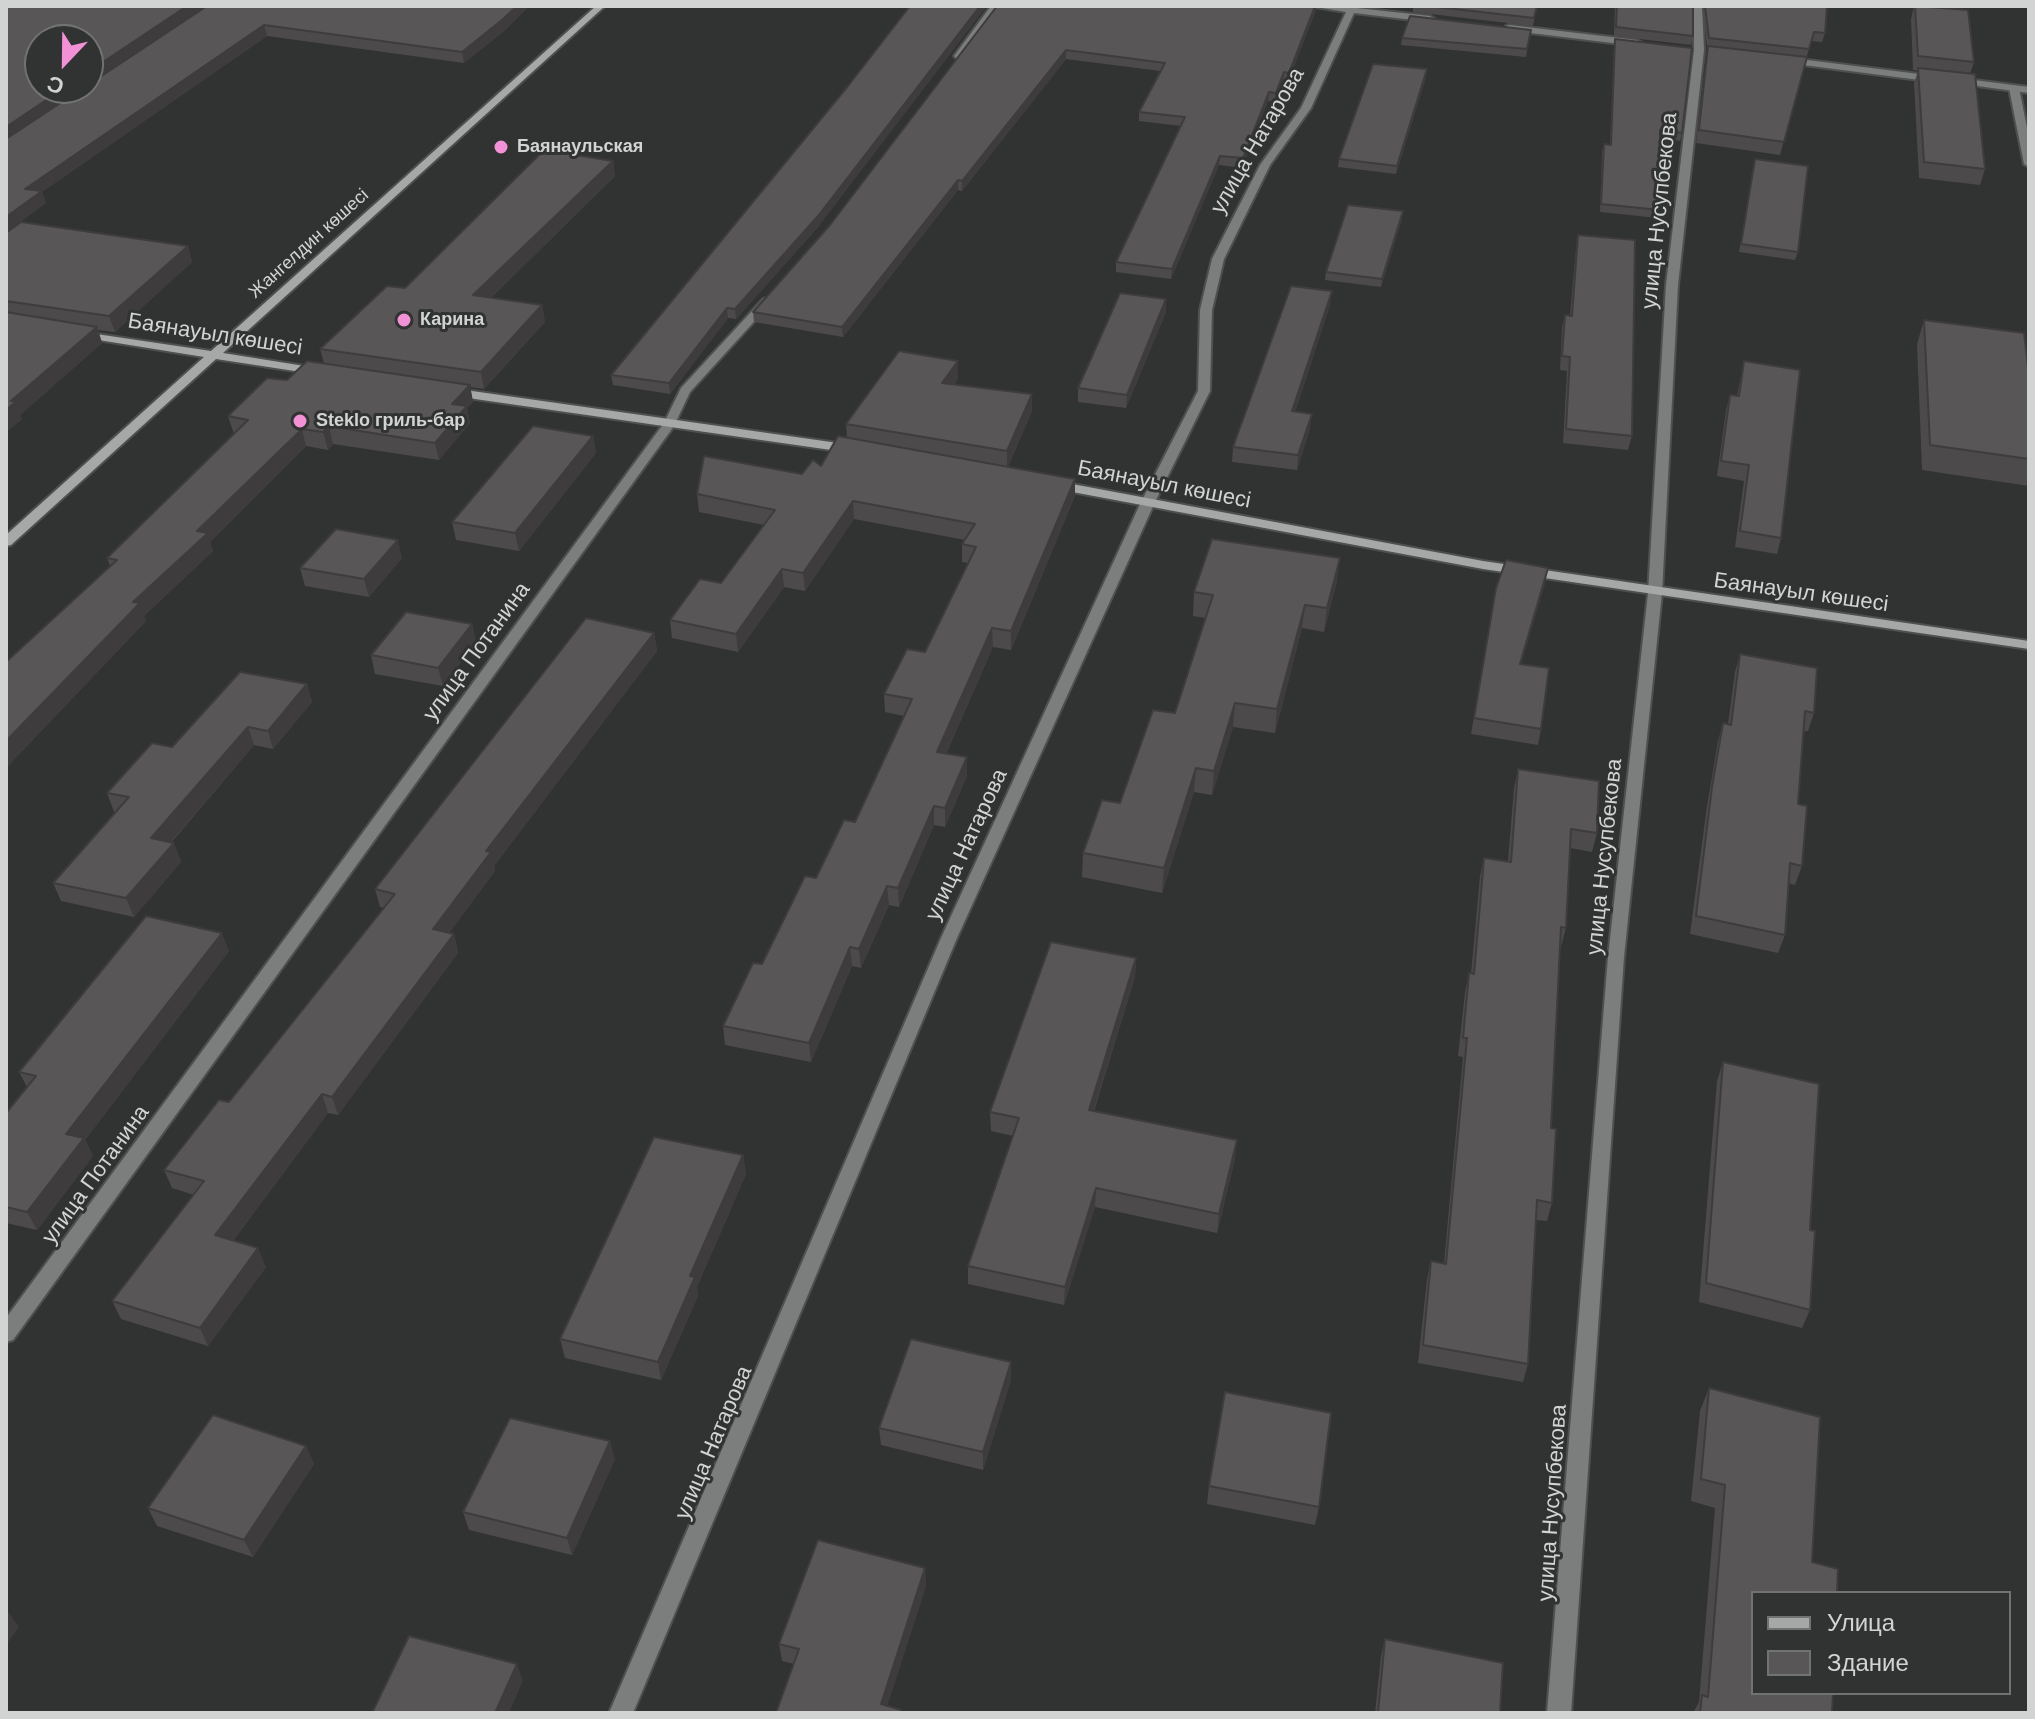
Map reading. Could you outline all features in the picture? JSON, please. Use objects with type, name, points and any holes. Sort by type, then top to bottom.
[{"type":"main road","name":"Жангелдин көшесі","points":[[6,542],[601,6]]},
{"type":"main road","name":"Баянауыл көшесі","points":[[65,331],[324,373]]},
{"type":"main road","points":[[434,389],[874,452]]},
{"type":"main road","name":"Баянауыл көшесі","points":[[1042,482],[1483,565],[1655,593],[2029,645]]},
{"type":"street","points":[[951,68],[996,6]]},
{"type":"street","points":[[1313,6],[1352,8],[1445,21]]},
{"type":"street","name":"улица Нусупбекова","points":[[1559,1713],[1616,957],[1655,593],[1672,285],[1699,50],[1698,6]]},
{"type":"street","name":"улица Натарова","points":[[621,1713],[949,938],[1148,502],[1204,391],[1206,310],[1218,259],[1265,165],[1306,108],[1352,8]]},
{"type":"street","points":[[1491,26],[1656,45]]},
{"type":"street","points":[[1777,59],[2029,90]]},
{"type":"street","points":[[2014,88],[2029,164]]},
{"type":"street","name":"улица Потанина","points":[[6,1334],[670,423],[685,391],[773,293]]},
{"type":"building","points":[[6,6],[187,6],[104,61],[104,24],[24,24],[24,104],[40,104],[6,127]]},
{"type":"building","points":[[207,6],[517,6],[462,52],[264,25],[25,189],[42,191],[6,217],[6,139],[59,104],[104,104],[104,74]]},
{"type":"building","points":[[910,6],[980,6],[818,216],[735,309],[727,308],[669,383],[611,375],[848,86]]},
{"type":"building","points":[[997,6],[1315,6],[1289,73],[1284,72],[1276,93],[1269,92],[1243,158],[1220,156],[1172,269],[1116,262],[1185,117],[1139,112],[1165,63],[1066,50],[842,327],[753,312],[830,225]]},
{"type":"building","points":[[1428,6],[1537,6],[1534,18]]},
{"type":"building","points":[[1617,6],[1693,6],[1693,36],[1616,27]]},
{"type":"building","points":[[1705,6],[1827,6],[1825,33],[1814,32],[1809,49],[1709,38]]},
{"type":"building","points":[[1915,6],[1968,10],[1974,62],[1918,56]]},
{"type":"building","points":[[1410,16],[1531,30],[1527,49],[1402,38]]},
{"type":"building","points":[[1615,39],[1692,48],[1682,133],[1660,130],[1660,210],[1601,204],[1604,144],[1611,145]]},
{"type":"building","points":[[1708,46],[1807,57],[1784,142],[1699,130]]},
{"type":"building","points":[[1373,64],[1427,69],[1397,166],[1339,159]]},
{"type":"building","points":[[1918,68],[1975,74],[1985,169],[1924,162]]},
{"type":"building","points":[[544,150],[613,161],[473,295],[542,305],[481,372],[320,349],[387,286],[405,288]]},
{"type":"building","points":[[1755,159],[1808,166],[1798,252],[1741,244]]},
{"type":"building","points":[[1348,205],[1403,211],[1382,279],[1326,272]]},
{"type":"building","points":[[21,222],[188,246],[109,316],[6,301],[6,233]]},
{"type":"building","points":[[1578,235],[1635,240],[1632,436],[1566,429],[1570,357],[1562,356],[1565,315],[1572,316]]},
{"type":"building","points":[[1291,286],[1332,291],[1292,411],[1312,414],[1298,455],[1233,447]]},
{"type":"building","points":[[1120,293],[1166,299],[1127,395],[1078,388]]},
{"type":"building","points":[[6,312],[97,327],[11,401],[16,402],[6,410]]},
{"type":"building","points":[[1924,320],[2024,333],[2029,376],[2029,459],[1930,445]]},
{"type":"building","points":[[899,351],[958,361],[942,383],[1032,394],[1007,451],[846,424]]},
{"type":"building","points":[[307,361],[470,385],[452,404],[467,406],[435,443],[329,426],[323,432],[302,429],[197,531],[208,533],[133,602],[140,603],[6,741],[6,662],[117,560],[107,558],[248,420],[228,416],[267,378],[287,380]]},
{"type":"building","points":[[1744,361],[1800,370],[1781,538],[1740,531],[1749,465],[1721,461],[1730,395],[1739,396]]},
{"type":"building","points":[[533,426],[593,436],[515,533],[452,522]]},
{"type":"building","points":[[838,436],[1075,479],[1011,631],[992,628],[937,752],[967,757],[945,808],[934,806],[898,888],[887,886],[859,949],[850,947],[809,1043],[723,1026],[753,963],[762,964],[805,876],[816,878],[844,820],[855,822],[912,699],[884,694],[907,649],[925,652],[976,547],[962,544],[975,524],[853,501],[803,573],[782,569],[736,634],[670,620],[700,579],[721,583],[775,510],[697,494],[704,456],[802,474],[813,460],[821,466]]},
{"type":"building","points":[[336,529],[398,540],[364,579],[300,568]]},
{"type":"building","points":[[1212,539],[1340,558],[1327,608],[1305,605],[1277,709],[1235,703],[1214,771],[1196,768],[1164,868],[1083,853],[1102,800],[1120,803],[1153,710],[1175,713],[1213,595],[1194,592]]},
{"type":"building","points":[[1506,560],[1548,568],[1520,664],[1549,668],[1541,729],[1474,718],[1496,588]]},
{"type":"building","points":[[406,612],[472,624],[438,668],[371,655]]},
{"type":"building","points":[[586,618],[654,633],[486,851],[491,852],[433,929],[454,934],[332,1097],[322,1094],[215,1235],[258,1248],[200,1328],[112,1301],[204,1181],[164,1170],[219,1100],[229,1102],[395,894],[375,889]]},
{"type":"building","points":[[1740,654],[1817,668],[1814,713],[1805,711],[1798,804],[1807,806],[1802,866],[1790,863],[1785,935],[1696,916],[1712,787],[1723,723],[1731,725]]},
{"type":"building","points":[[240,672],[307,684],[268,731],[248,727],[151,838],[174,843],[126,898],[53,883],[129,797],[107,793],[152,743],[172,747]]},
{"type":"building","points":[[1518,769],[1599,781],[1597,833],[1571,829],[1566,928],[1561,927],[1551,1128],[1556,1129],[1552,1203],[1537,1200],[1528,1364],[1423,1345],[1431,1261],[1446,1264],[1467,1038],[1463,1038],[1469,973],[1474,974],[1484,858],[1511,862]]},
{"type":"building","points":[[146,916],[222,933],[66,1134],[84,1138],[27,1212],[6,1207],[6,1113],[36,1076],[19,1072]]},
{"type":"building","points":[[1051,942],[1136,958],[1089,1110],[1237,1140],[1219,1214],[1096,1188],[1065,1287],[968,1266],[1019,1118],[990,1112]]},
{"type":"building","points":[[1723,1062],[1819,1084],[1810,1230],[1815,1231],[1810,1310],[1706,1283]]},
{"type":"building","points":[[654,1137],[743,1155],[690,1276],[695,1277],[658,1362],[560,1339]]},
{"type":"building","points":[[911,1339],[1011,1362],[983,1452],[879,1428]]},
{"type":"building","points":[[1709,1388],[1820,1417],[1812,1562],[1838,1569],[1837,1591],[1751,1591],[1751,1695],[1833,1695],[1832,1713],[1700,1713],[1702,1695],[1708,1697],[1725,1485],[1701,1479]]},
{"type":"building","points":[[1225,1392],[1331,1413],[1319,1507],[1209,1486]]},
{"type":"building","points":[[213,1415],[306,1446],[244,1540],[148,1508]]},
{"type":"building","points":[[510,1418],[610,1441],[567,1538],[463,1512]]},
{"type":"building","points":[[818,1540],[925,1568],[881,1704],[901,1710],[900,1713],[776,1713],[799,1649],[779,1644]]},
{"type":"building","points":[[409,1636],[517,1664],[495,1713],[372,1713]]},
{"type":"building","points":[[1385,1639],[1503,1663],[1500,1713],[1378,1713]]},
{"type":"place","name":"Баянаульская","points":[[501,147]]},
{"type":"place","name":"Карина","points":[[404,320]]},
{"type":"place","name":"Steklo гриль-бар","points":[[300,421]]}]
